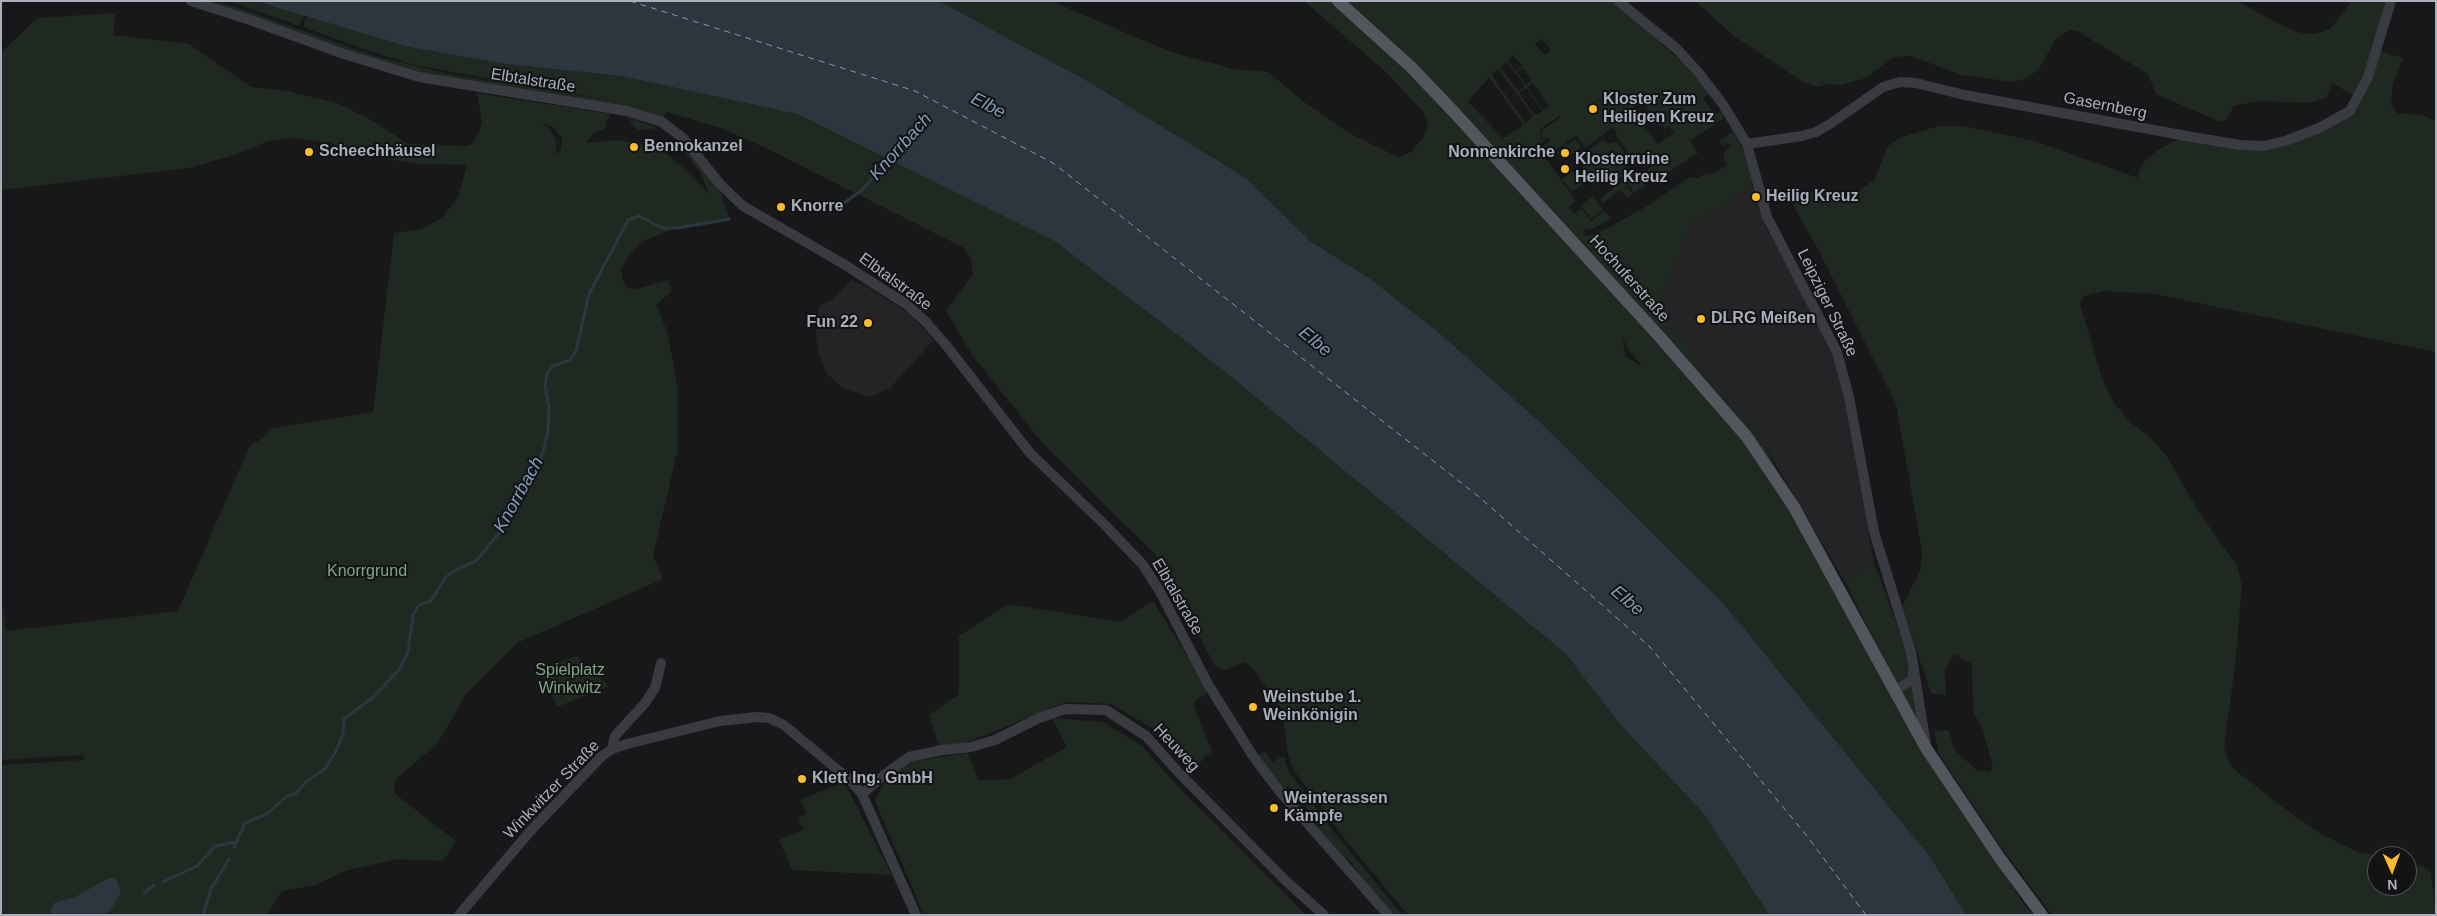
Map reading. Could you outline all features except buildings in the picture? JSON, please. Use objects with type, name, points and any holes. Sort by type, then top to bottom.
[{"type":"main road","name":"Hochuferstraße","points":[[1338,1],[1411,67],[1452,110],[1659,336],[1747,438],[1794,507],[1926,748],[2008,871],[2042,915]]},
{"type":"street","name":"Elbtalstraße","points":[[191,1],[411,75],[627,112],[662,122],[683,138],[720,184],[743,206],[842,262],[906,304],[925,321],[946,345],[1030,453],[1110,529],[1143,566],[1159,590],[1209,686],[1248,748],[1280,792],[1388,915]]},
{"type":"street","name":"Leipziger Straße","points":[[1618,1],[1677,49],[1722,103],[1747,144],[1767,217],[1837,352],[1849,396],[1872,526],[1915,668],[1926,748]]},
{"type":"street","name":"Gasernberg","points":[[1747,144],[1802,136],[1816,132],[1883,87],[1900,82],[1916,83],[1965,95],[2192,137],[2240,145],[2264,146],[2288,140],[2319,128],[2350,111],[2368,77],[2390,1]]},
{"type":"street","points":[[612,749],[615,736],[646,703],[655,688],[661,663]]},
{"type":"street","points":[[1894,690],[1912,680],[1915,668]]},
{"type":"street","name":"Heuweg","points":[[862,794],[884,775],[910,757],[942,750],[971,747],[995,740],[1039,718],[1065,709],[1106,710],[1146,736],[1186,781],[1287,882],[1324,915]]},
{"type":"street","name":"Winkwitzer Straße","points":[[459,915],[534,828],[602,756],[612,749],[720,721],[769,718],[784,725],[852,781],[862,794],[916,915]]},
{"type":"shaded area","points":[[1752,184],[1765,226],[1814,313],[1834,355],[1840,375],[1874,562],[1845,582],[1762,441],[1694,363],[1698,358],[1656,312],[1693,222],[1717,211]]},
{"type":"shaded area","points":[[851,280],[869,288],[908,313],[934,340],[890,388],[870,397],[843,388],[827,374],[819,355],[816,336],[819,306],[832,300]]},
{"type":"green space","points":[[206,1],[227,4],[375,56],[448,74],[622,102],[414,65],[303,27],[307,15],[409,47],[506,64],[621,76],[797,114],[1056,242],[1223,370],[1566,654],[1618,722],[1704,814],[1769,915],[1408,915],[1344,838],[1293,769],[1288,755],[1282,710],[1253,668],[1245,662],[1225,670],[1215,666],[1155,554],[1044,445],[972,355],[947,313],[948,307],[973,274],[971,259],[964,248],[766,148],[721,128],[666,112],[663,118],[633,108],[402,69]]},
{"type":"green space","points":[[228,1],[256,1],[304,15],[300,26]]},
{"type":"green space","points":[[939,1],[1051,1],[1171,52],[1234,69],[1268,72],[1303,101],[1349,133],[1398,157],[1411,152],[1423,138],[1428,125],[1424,113],[1386,72],[1304,1],[1479,1],[1483,4],[1486,1],[1610,1],[1645,29],[1688,68],[1709,94],[1703,98],[1714,115],[1720,111],[1724,118],[1690,141],[1698,153],[1659,178],[1650,180],[1648,177],[1651,175],[1647,170],[1664,157],[1662,156],[1646,168],[1641,164],[1638,166],[1615,134],[1617,133],[1613,127],[1585,148],[1576,135],[1567,142],[1566,140],[1566,143],[1545,158],[1540,158],[1537,154],[1538,150],[1550,141],[1548,138],[1542,138],[1542,130],[1560,118],[1559,116],[1540,129],[1540,138],[1546,140],[1535,148],[1536,157],[1539,159],[1546,159],[1576,201],[1569,206],[1574,214],[1582,209],[1591,221],[1605,211],[1611,219],[1594,228],[1583,230],[1586,236],[1597,234],[1647,206],[1690,177],[1698,178],[1706,173],[1712,175],[1727,165],[1723,154],[1730,146],[1728,143],[1723,147],[1719,141],[1733,131],[1741,145],[1751,171],[1752,184],[1717,211],[1693,222],[1656,312],[1698,358],[1694,363],[1762,441],[1899,712],[2024,904],[2034,915],[1966,915],[1931,858],[1724,604],[1541,423],[1436,330],[1369,278],[1310,241],[1246,178],[1091,83]],"holes":[[[1541,39],[1551,50],[1545,55],[1535,44]],[[1513,55],[1522,66],[1516,71],[1508,60]],[[1507,62],[1525,86],[1518,91],[1500,67]],[[1523,68],[1532,81],[1526,85],[1517,72]],[[1498,69],[1533,116],[1526,123],[1494,79],[1492,74]],[[1489,77],[1523,125],[1503,138],[1468,102]],[[1533,83],[1549,106],[1543,110],[1527,87]],[[1526,88],[1542,111],[1535,116],[1519,93]],[[1642,101],[1660,126],[1662,125],[1665,129],[1669,126],[1674,133],[1658,144],[1631,109]],[[1622,337],[1630,352],[1643,367],[1626,357]]]},
{"type":"green space","points":[[1695,1],[2237,1],[2283,26],[2301,33],[2315,34],[2330,29],[2352,1],[2388,1],[2375,50],[2403,58],[2393,84],[2391,105],[2397,113],[2423,115],[2436,121],[2436,352],[2154,294],[2104,291],[2083,296],[2080,304],[2102,378],[2114,403],[2131,423],[2152,439],[2167,457],[2199,512],[2237,566],[2242,585],[2235,667],[2224,748],[2228,760],[2235,770],[2296,817],[2323,835],[2355,851],[2367,854],[2367,896],[2417,896],[2417,865],[2424,867],[2431,873],[2436,915],[2052,915],[2001,847],[1939,754],[1934,730],[1949,731],[1955,751],[1977,770],[1989,772],[1993,768],[1982,727],[1973,712],[1972,664],[1954,654],[1945,671],[1946,695],[1931,693],[1902,607],[1920,571],[1922,552],[1896,404],[1818,249],[1793,205],[1796,198],[1823,188],[1838,195],[1850,197],[1874,180],[1888,146],[1902,137],[1939,126],[1964,126],[2035,141],[2138,178],[2138,172],[2145,161],[2158,150],[2174,141],[2192,137],[2264,146],[2340,118],[2358,98],[2332,83],[2328,94],[2323,99],[2307,103],[2259,101],[2233,106],[2225,121],[2218,121],[2156,94],[2148,74],[2077,31],[2069,30],[2055,40],[2039,69],[2027,78],[2014,82],[1961,75],[1911,56],[1894,57],[1866,78],[1841,85],[1827,84],[1818,87],[1803,82],[1734,36]]},
{"type":"green space","name":"Knorrgrund","points":[[116,13],[113,35],[189,44],[251,87],[282,90],[337,103],[375,122],[408,144],[469,146],[479,133],[482,121],[477,93],[611,114],[605,129],[594,132],[586,143],[617,140],[659,147],[709,194],[700,172],[674,139],[688,151],[720,191],[730,221],[668,231],[643,241],[629,255],[621,269],[624,284],[628,288],[636,289],[668,280],[672,291],[656,305],[667,331],[677,383],[677,453],[653,556],[663,579],[517,643],[467,693],[437,744],[396,779],[394,791],[399,797],[456,841],[443,861],[397,859],[345,871],[316,885],[282,891],[267,915],[1,915],[1,765],[84,760],[83,755],[1,760],[1,596],[6,631],[178,611],[250,445],[260,440],[273,428],[373,412],[394,233],[421,229],[442,218],[458,197],[467,165],[421,164],[368,156],[327,142],[291,138],[268,141],[234,155],[189,168],[1,190],[1,53],[37,18]],"holes":[[[542,123],[553,127],[562,138],[561,149],[556,155],[556,140],[551,130]]]},
{"type":"green space","points":[[628,117],[658,128],[639,130],[634,127]]},
{"type":"green space","points":[[1575,139],[1581,147],[1563,160],[1557,152]]},
{"type":"green space","points":[[1603,140],[1609,144],[1617,142],[1629,159],[1625,165],[1627,173],[1609,186],[1603,182],[1594,185],[1582,169],[1587,160],[1584,153]]},
{"type":"green space","points":[[1575,170],[1585,183],[1572,192],[1562,179]]},
{"type":"green space","points":[[1636,172],[1640,177],[1630,185],[1641,178],[1646,185],[1634,193],[1628,185],[1623,189],[1628,187],[1633,194],[1627,198],[1621,190],[1603,203],[1600,200],[1603,196]]},
{"type":"green space","points":[[1593,196],[1603,210],[1591,219],[1581,205]]},
{"type":"green space","points":[[1874,562],[1910,661],[1921,735],[1845,582]]},
{"type":"green space","points":[[1153,601],[1209,691],[1193,703],[1212,751],[1191,771],[1154,729],[1111,704],[1066,702],[968,742],[939,746],[929,715],[959,694],[959,636],[1008,604],[1120,622]]},
{"type":"green space","name":"Spielplatz Winkwitz","points":[[576,656],[609,686],[557,707],[540,670]]},
{"type":"green space","points":[[1052,718],[1103,722],[1142,746],[1181,790],[1306,915],[924,915],[875,799],[888,777],[913,761],[968,753],[978,780],[1010,779],[1067,747]]},
{"type":"green space","points":[[1265,752],[1272,762],[1284,756],[1288,770],[1329,826],[1402,915],[1393,915],[1358,874],[1350,860],[1344,859],[1321,833],[1313,815],[1288,786],[1284,789],[1258,756]]},
{"type":"green space","points":[[844,782],[892,875],[792,870],[779,840],[804,830],[798,818],[807,813],[800,800]]},
{"type":"water","name":"Elbe","points":[[256,1],[939,1],[1091,83],[1246,178],[1310,241],[1369,278],[1436,330],[1541,423],[1724,604],[1931,858],[1966,915],[1769,915],[1704,814],[1618,722],[1566,654],[1223,370],[1056,242],[797,114],[621,76],[506,64],[409,47]]},
{"type":"water","points":[[109,878],[116,878],[121,893],[111,909],[104,915],[51,915],[54,903],[75,897]]},
{"type":"waterway","name":"Knorrbach","points":[[844,203],[862,190],[890,158]]},
{"type":"waterway","name":"Knorrbach","points":[[234,847],[245,823],[267,814],[287,796],[295,794],[307,781],[325,769],[335,753],[343,734],[344,719],[372,698],[399,670],[408,652],[413,615],[419,605],[431,601],[445,578],[457,569],[476,561],[504,527],[528,472],[539,463],[543,452],[548,432],[549,408],[545,385],[547,373],[553,366],[570,360],[576,351],[589,294],[628,220],[639,216],[662,228],[677,228],[729,219]]},
{"type":"waterway","points":[[163,882],[197,866],[215,846],[236,842]]},
{"type":"waterway","name":"Knorrbach","points":[[203,915],[211,889],[229,859]]},
{"type":"waterway","points":[[144,893],[154,885]]},
{"type":"ferry route","points":[[630,1],[915,91],[1053,163],[1478,496],[1650,647],[1807,836],[1866,915]]},
{"type":"place","name":"Kloster Zum Heiligen Kreuz","points":[[1593,109]]},
{"type":"place","name":"Bennokanzel","points":[[634,147]]},
{"type":"place","name":"Scheechhäusel","points":[[309,152]]},
{"type":"place","name":"Nonnenkirche","points":[[1565,153]]},
{"type":"place","name":"Klosterruine Heilig Kreuz","points":[[1565,169]]},
{"type":"place","name":"Heilig Kreuz","points":[[1756,197]]},
{"type":"place","name":"Knorre","points":[[781,207]]},
{"type":"place","name":"DLRG Meißen","points":[[1701,319]]},
{"type":"place","name":"Fun 22","points":[[868,323]]},
{"type":"place","name":"Weinstube 1. Weinkönigin","points":[[1253,707]]},
{"type":"place","name":"Klett Ing. GmbH","points":[[802,779]]},
{"type":"place","name":"Weinterassen Kämpfe","points":[[1274,808]]}]
